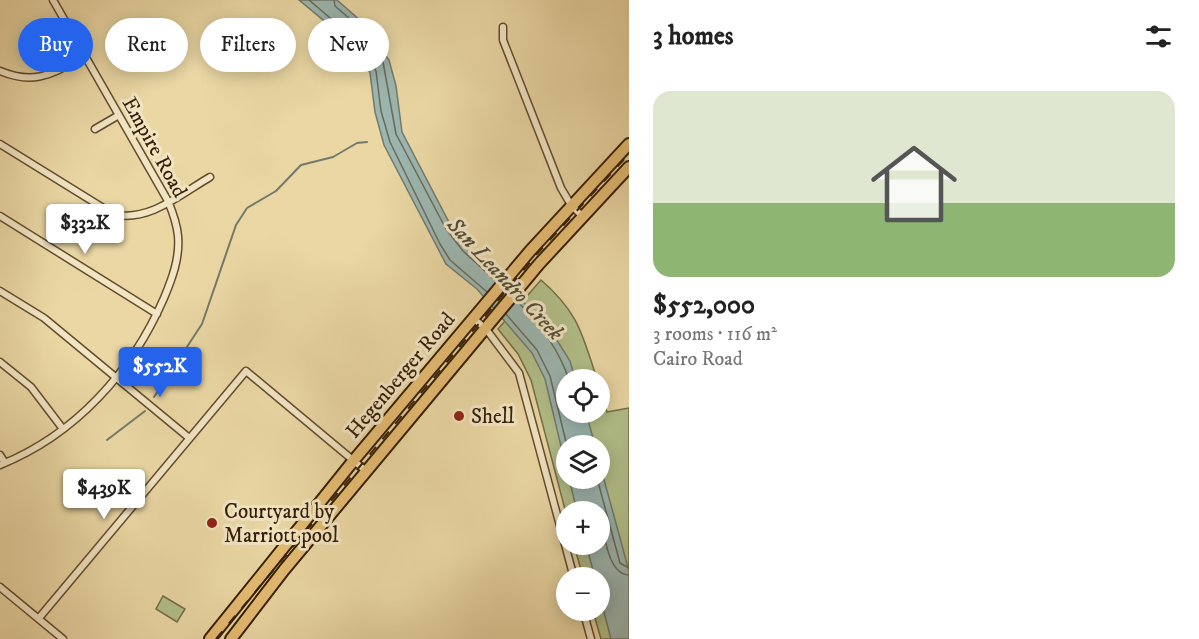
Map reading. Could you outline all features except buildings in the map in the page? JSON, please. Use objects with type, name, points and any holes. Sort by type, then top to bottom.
[{"type":"main road","name":"Hegenberger Road","points":[[210,639],[354,460],[473,318],[571,205],[629,144]]},
{"type":"main road","name":"Hegenberger Road","points":[[231,639],[366,471],[582,216],[629,167]]},
{"type":"street","name":"Empire Road","points":[[53,0],[63,18]]},
{"type":"street","points":[[503,27],[507,50],[561,188],[571,205],[582,216]]},
{"type":"street","name":"Empire Road","points":[[2,464],[37,448],[90,407],[116,376],[157,314],[175,271],[178,254],[177,227],[168,201],[93,70]]},
{"type":"street","points":[[0,71],[17,78],[36,79],[56,72]]},
{"type":"street","points":[[95,129],[119,115]]},
{"type":"street","points":[[0,144],[113,214],[135,217],[210,177]]},
{"type":"street","points":[[0,216],[157,314]]},
{"type":"street","points":[[0,291],[44,318],[188,437]]},
{"type":"street","points":[[473,318],[486,329],[510,357],[525,390],[571,567]]},
{"type":"street","points":[[0,362],[31,387],[63,429]]},
{"type":"street","points":[[39,618],[188,437],[246,371],[366,471]]},
{"type":"street","points":[[0,455],[2,464]]},
{"type":"street","points":[[0,587],[63,639]]},
{"type":"street","points":[[586,621],[591,639]]},
{"type":"green space","points":[[541,280],[564,303],[578,325],[594,369],[556,369],[556,423],[610,423],[610,411],[629,408],[629,639],[601,639],[596,621],[610,621],[610,567],[580,567],[577,555],[610,555],[610,501],[563,501],[560,489],[610,489],[610,435],[556,435],[556,475],[531,380],[518,354],[498,329]]},
{"type":"green space","points":[[163,596],[185,609],[177,622],[156,609]]},
{"type":"water","points":[[299,0],[337,0],[357,18],[321,18]]},
{"type":"water","points":[[389,60],[396,86],[402,132],[451,226],[467,247],[548,326],[570,361],[572,369],[556,369],[556,423],[589,423],[592,435],[558,435],[545,379],[532,353],[477,289],[446,264],[384,145],[375,112],[370,73],[389,72]]},
{"type":"water","points":[[572,489],[607,489],[610,501],[574,501]]},
{"type":"water","points":[[610,502],[629,571],[629,639],[611,639],[606,621],[610,621],[610,567],[592,567],[589,555],[610,555]]},
{"type":"waterway","points":[[154,397],[202,324],[236,225],[247,208],[276,191],[301,165],[333,157],[357,143],[367,142]]},
{"type":"waterway","points":[[107,440],[145,411]]},
{"type":"railway","points":[[216,639],[536,255],[629,154]]},
{"type":"place","name":"Shell","points":[[459,416]]},
{"type":"place","name":"Courtyard by Marriott pool","points":[[212,523]]},
{"type":"water label","name":"San Leandro Creek","points":[[506,278]]}]
